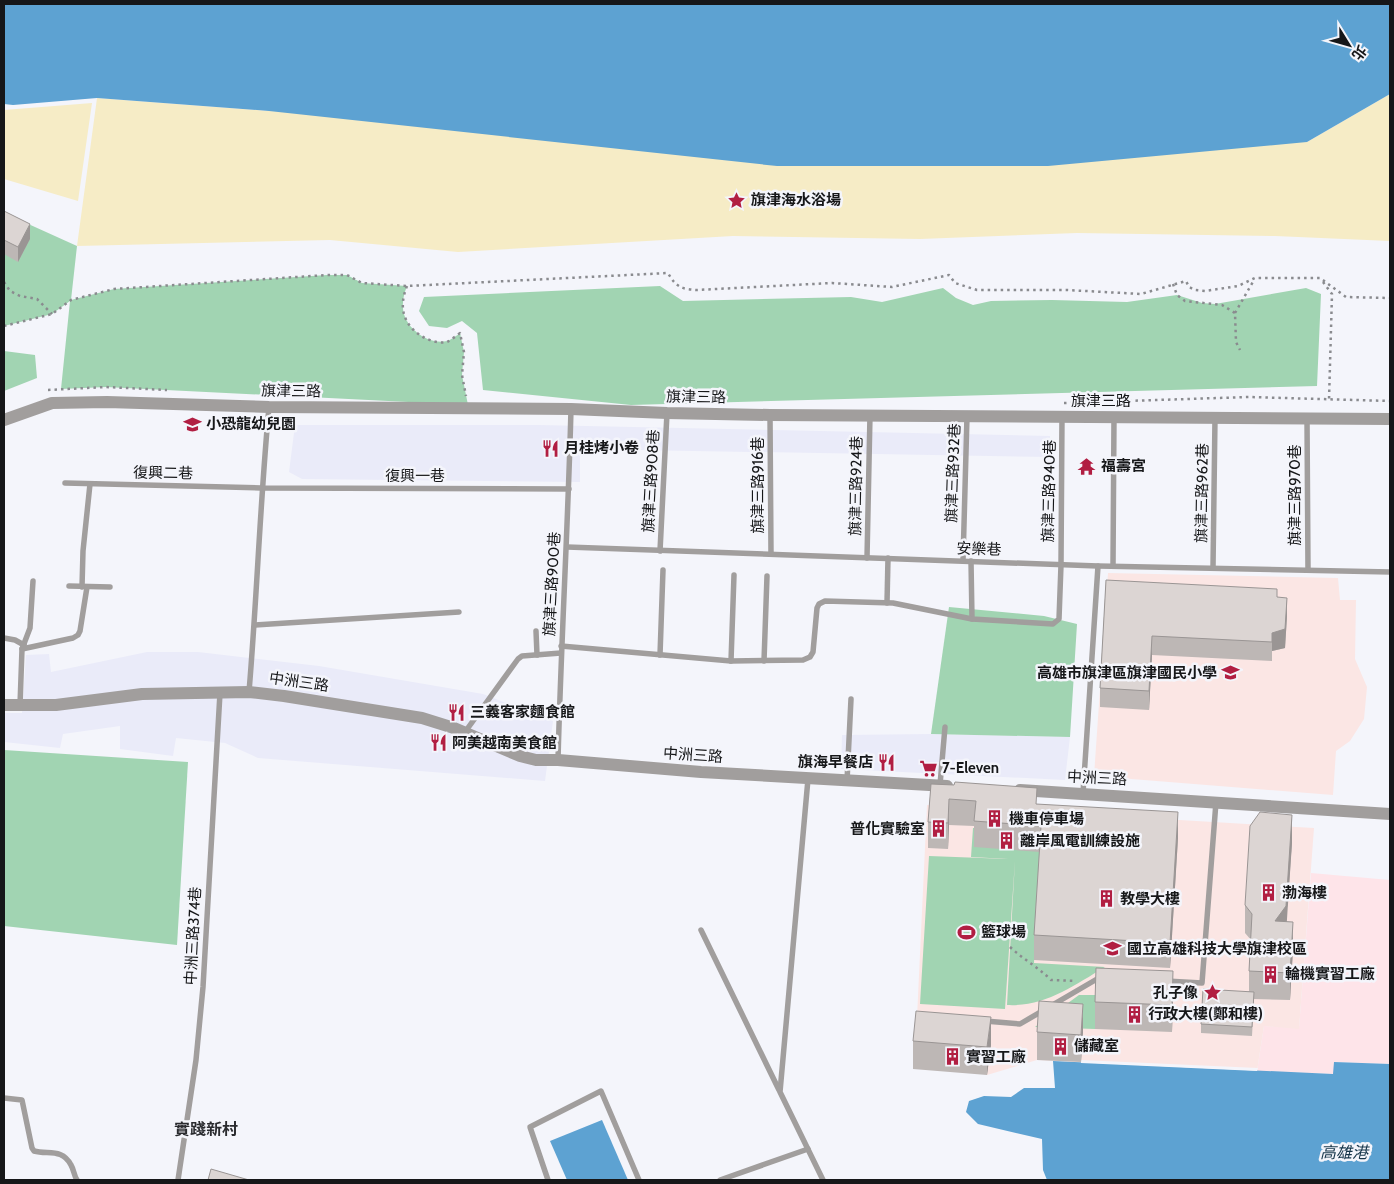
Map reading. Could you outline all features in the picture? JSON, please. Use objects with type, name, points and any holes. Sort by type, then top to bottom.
[{"type":"street","name":"旗津三路","points":[[4,420],[52,403],[107,402],[269,407],[571,409],[770,415],[1390,420]]},
{"type":"street","name":"中洲三路","points":[[4,705],[76,703],[142,694],[249,692],[422,718],[466,732],[520,756],[536,760],[558,760],[808,779],[959,787]]},
{"type":"street","name":"中洲三路","points":[[1006,790],[1390,814]]},
{"type":"lane","points":[[249,692],[269,407]]},
{"type":"lane","name":"旗津三路900巷","points":[[558,760],[571,409]]},
{"type":"lane","name":"旗津三路908巷","points":[[660,551],[667,413]]},
{"type":"lane","name":"旗津三路916巷","points":[[770,415],[771,554]]},
{"type":"lane","name":"旗津三路924巷","points":[[867,558],[870,416]]},
{"type":"lane","name":"旗津三路932巷","points":[[963,561],[967,416]]},
{"type":"lane","name":"旗津三路940巷","points":[[972,619],[1056,623],[1058,618],[1061,564],[1062,417]]},
{"type":"lane","points":[[1113,566],[1114,417]]},
{"type":"lane","name":"旗津三路962巷","points":[[1213,568],[1216,418]]},
{"type":"lane","name":"旗津三路970巷","points":[[1307,419],[1308,570]]},
{"type":"lane","name":"復興二巷","points":[[65,484],[262,488]]},
{"type":"lane","points":[[23,647],[73,638],[80,631],[84,587],[83,551],[90,484]]},
{"type":"lane","name":"復興一巷","points":[[262,488],[569,489]]},
{"type":"lane","name":"安樂巷","points":[[567,547],[1098,566],[1390,572]]},
{"type":"lane","points":[[888,558],[888,603]]},
{"type":"lane","points":[[561,646],[731,661],[803,660],[810,657],[813,652],[817,608],[825,601],[888,603],[972,619],[971,561]]},
{"type":"lane","points":[[1083,794],[1098,566]]},
{"type":"lane","points":[[660,655],[663,570]]},
{"type":"lane","points":[[731,661],[734,576]]},
{"type":"lane","points":[[764,661],[767,576]]},
{"type":"lane","points":[[20,705],[23,647],[30,628],[33,580]]},
{"type":"lane","points":[[69,586],[110,588]]},
{"type":"lane","points":[[255,625],[459,612]]},
{"type":"lane","points":[[536,631],[537,655]]},
{"type":"lane","points":[[4,638],[15,640],[23,647]]},
{"type":"lane","points":[[466,732],[515,662],[522,656],[561,653]]},
{"type":"lane","name":"中洲三路374巷","points":[[178,1180],[196,1060],[203,987],[220,693]]},
{"type":"lane","points":[[847,780],[851,699]]},
{"type":"lane","points":[[940,786],[945,728]]},
{"type":"lane","points":[[780,1092],[808,779]]},
{"type":"lane","points":[[1155,981],[1202,983],[1216,802]]},
{"type":"lane","points":[[701,930],[823,1180]]},
{"type":"lane","points":[[981,1021],[1020,1024],[1097,979],[1107,979]]},
{"type":"lane","points":[[548,1180],[530,1126],[600,1091],[639,1180]]},
{"type":"lane","points":[[4,1098],[22,1100],[34,1151],[58,1154],[71,1165],[77,1180]]},
{"type":"lane","points":[[720,1180],[808,1149]]},
{"type":"path","points":[[4,326],[52,314],[70,300],[114,289],[327,275],[347,275],[362,283],[407,286],[668,272],[674,282],[684,289],[697,290],[832,283],[892,287],[949,275],[955,283],[977,290],[1067,290],[1141,294],[1186,281],[1189,288],[1205,291],[1238,286],[1255,278],[1320,278],[1346,297],[1390,298]]},
{"type":"path","points":[[1240,350],[1236,342],[1235,313],[1255,278]]},
{"type":"path","points":[[1320,278],[1332,294],[1329,400]]},
{"type":"path","points":[[4,282],[10,291],[20,296],[37,299],[52,314]]},
{"type":"path","points":[[1174,284],[1177,296],[1185,301],[1222,305],[1235,313]]},
{"type":"path","points":[[407,286],[403,295],[404,317],[418,334],[439,342],[449,341],[460,333],[464,352],[462,375],[466,398]]},
{"type":"path","points":[[1010,947],[1022,958],[1039,967],[1052,980],[1097,979]]},
{"type":"shaded area","points":[[295,425],[539,425],[1050,436],[1049,457],[580,449],[580,482],[302,479],[289,472]]},
{"type":"shaded area","name":"高雄市旗津區旗津國民小學","points":[[1108,573],[1338,578],[1340,600],[1356,600],[1355,659],[1367,687],[1364,719],[1350,741],[1336,751],[1333,795],[1094,776]]},
{"type":"shaded area","points":[[147,652],[198,652],[319,666],[483,694],[553,721],[545,781],[258,758],[225,743],[176,738],[173,756],[120,749],[120,726],[63,734],[60,748],[4,742],[4,713],[22,713],[26,655],[49,654],[51,672]]},
{"type":"shaded area","points":[[931,734],[1070,737],[1065,780],[841,769],[842,735]]},
{"type":"shaded area","name":"國立高雄科技大學旗津校區","points":[[927,805],[1314,828],[1299,1029],[1264,1026],[1257,1071],[1037,1060],[987,1075],[916,1039]]},
{"type":"shaded area","points":[[1311,873],[1390,880],[1390,1064],[1334,1062],[1334,1074],[1257,1071],[1264,1026],[1299,1028]]},
{"type":"green space","points":[[4,213],[77,246],[71,300],[114,289],[327,275],[347,275],[362,283],[407,286],[404,294],[403,309],[405,317],[412,328],[428,339],[441,342],[454,338],[460,333],[464,352],[462,375],[468,405],[106,387],[61,389],[70,301],[52,314],[4,326]]},
{"type":"green space","points":[[660,286],[683,301],[851,297],[882,302],[943,288],[956,298],[973,305],[991,301],[1127,302],[1177,295],[1202,303],[1215,304],[1306,288],[1321,294],[1317,386],[631,405],[483,390],[477,333],[462,321],[447,328],[429,326],[419,311],[424,297]]},
{"type":"green space","points":[[4,351],[35,355],[37,378],[4,391]]},
{"type":"green space","points":[[949,607],[1044,616],[1077,624],[1070,737],[931,734]]},
{"type":"green space","points":[[4,750],[188,762],[177,945],[4,926]]},
{"type":"green space","name":"籃球場","points":[[973,828],[1041,832],[1034,963],[1105,967],[1070,988],[1046,999],[1021,1005],[1007,1005],[1015,860],[1005,1009],[920,1004],[929,856],[1008,859],[971,857]]},
{"type":"green space","points":[[1079,995],[1096,995],[1095,1029],[1035,1027]]},
{"type":"sand","name":"旗津海水浴場","points":[[1390,94],[1390,241],[1275,236],[1077,233],[920,239],[733,236],[458,252],[330,240],[77,246],[97,98],[269,111],[1307,142]]},
{"type":"sand","points":[[92,103],[78,201],[4,179],[4,110]]},
{"type":"water","points":[[4,4],[1390,4],[1390,94],[1307,142],[1048,166],[777,166],[269,111],[97,98],[13,105],[4,104]]},
{"type":"water","name":"高雄港","points":[[1053,1061],[1333,1074],[1334,1062],[1390,1064],[1390,1180],[1047,1180],[1043,1170],[1042,1139],[978,1124],[966,1112],[969,1101],[984,1096],[1011,1097],[1024,1088],[1055,1088]]},
{"type":"water","points":[[602,1120],[628,1180],[567,1180],[550,1141]]},
{"type":"pier","points":[[1081,1060],[1258,1068],[1257,1071],[1081,1063]]},
{"type":"building","points":[[4,211],[30,224],[18,247],[4,240]]},
{"type":"building","points":[[1106,580],[1277,589],[1277,597],[1287,598],[1285,629],[1272,633],[1272,642],[1152,636],[1149,691],[1100,688]]},
{"type":"building","name":"教學大樓","points":[[955,782],[1037,788],[1036,804],[1178,812],[1170,943],[1034,935],[1041,826],[974,821],[976,801],[949,799],[948,823],[928,822],[931,784],[954,785]]},
{"type":"building","points":[[1260,812],[1292,815],[1286,906],[1275,921],[1293,922],[1290,973],[1249,971],[1252,914],[1245,905],[1250,826]]},
{"type":"building","points":[[1096,968],[1173,971],[1172,1005],[1095,1002]]},
{"type":"building","points":[[1203,989],[1254,992],[1252,1027],[1201,1024]]},
{"type":"building","points":[[1039,1001],[1083,1004],[1081,1035],[1037,1032]]},
{"type":"building","points":[[916,1011],[991,1017],[987,1047],[913,1041]]},
{"type":"building","points":[[211,1169],[249,1180],[208,1180]]},
{"type":"place","name":"旗津海水浴場","points":[[737,200]]},
{"type":"place","name":"小恐龍幼兒園","points":[[192,424]]},
{"type":"place","name":"月桂烤小卷","points":[[550,448]]},
{"type":"place","name":"福壽宮","points":[[1087,466]]},
{"type":"place","name":"高雄市旗津區旗津國民小學","points":[[1231,673]]},
{"type":"place","name":"三義客家麵食館","points":[[456,712]]},
{"type":"place","name":"阿美越南美食館","points":[[438,743]]},
{"type":"place","name":"旗海早餐店","points":[[887,762]]},
{"type":"place","name":"7-Eleven","points":[[928,768]]},
{"type":"place","name":"機車停車場","points":[[995,819]]},
{"type":"place","name":"普化實驗室","points":[[939,829]]},
{"type":"place","name":"離岸風電訓練設施","points":[[1006,841]]},
{"type":"place","name":"渤海樓","points":[[1268,893]]},
{"type":"place","name":"教學大樓","points":[[1106,899]]},
{"type":"place","name":"籃球場","points":[[967,932]]},
{"type":"place","name":"國立高雄科技大學旗津校區","points":[[1113,949]]},
{"type":"place","name":"輪機實習工廠","points":[[1271,974]]},
{"type":"place","name":"孔子像","points":[[1212,993]]},
{"type":"place","name":"行政大樓(鄭和樓)","points":[[1134,1014]]},
{"type":"place","name":"儲藏室","points":[[1060,1046]]},
{"type":"place","name":"實習工廠","points":[[952,1057]]},
{"type":"district","name":"實踐新村","points":[[206,1129]]}]
